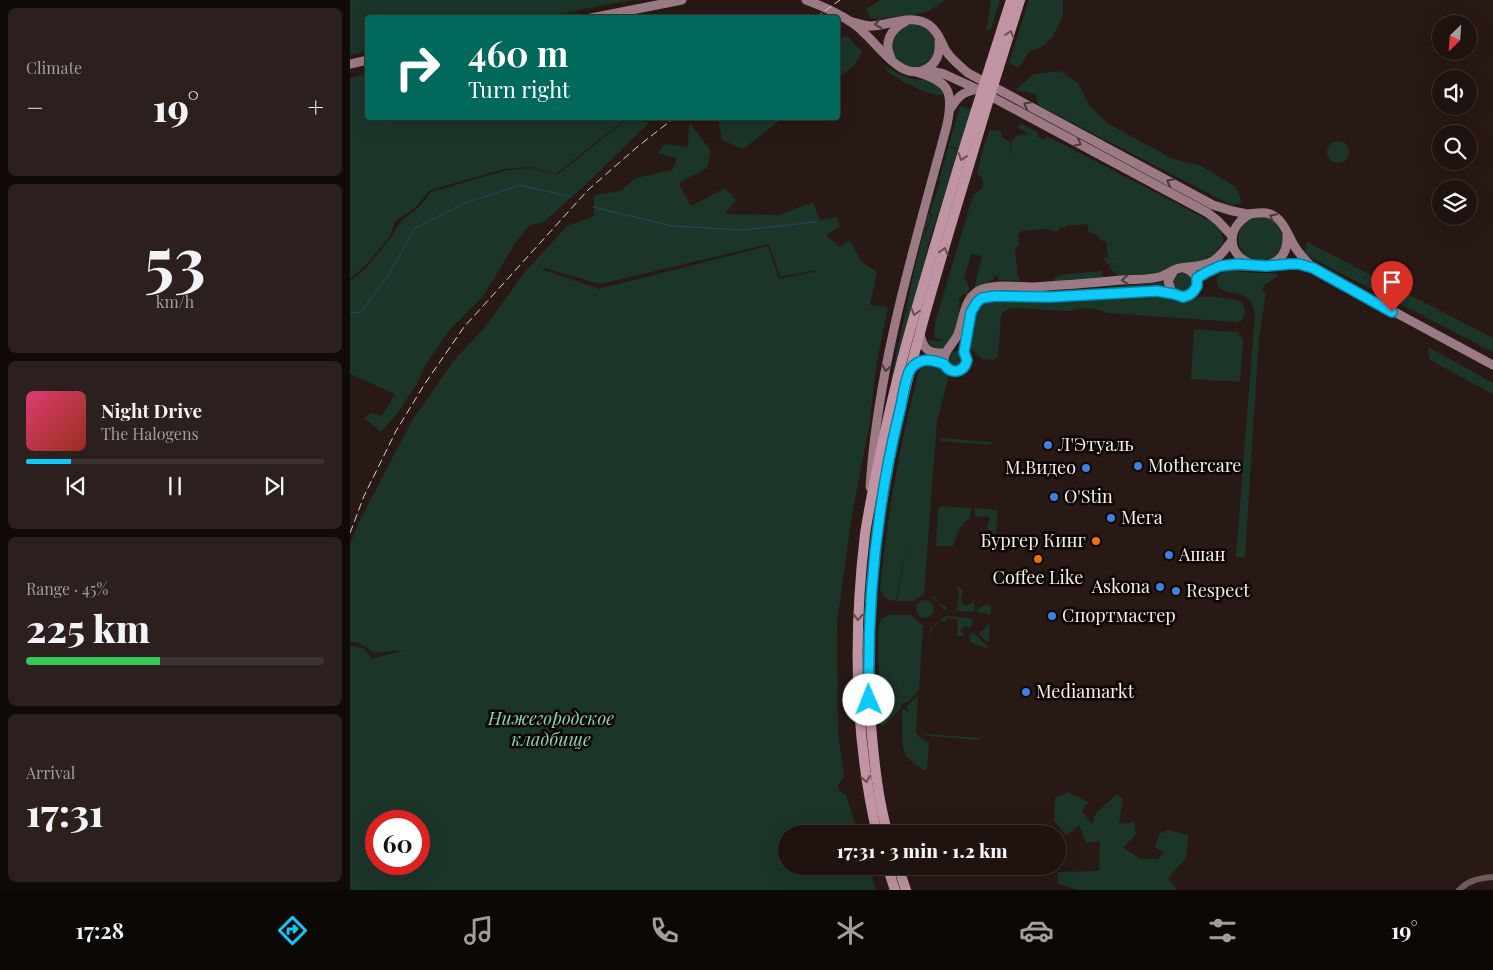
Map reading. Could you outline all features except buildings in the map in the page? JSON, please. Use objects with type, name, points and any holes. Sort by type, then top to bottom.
[{"type":"main road","points":[[606,15],[682,0]]},
{"type":"main road","points":[[806,0],[838,15]]},
{"type":"main road","points":[[995,67],[1011,0]]},
{"type":"main road","points":[[867,520],[899,368],[928,268],[995,67],[1020,0]]},
{"type":"main road","points":[[840,16],[864,26],[908,20],[918,20],[929,24],[935,30],[955,62],[968,73],[1213,205],[1250,214]]},
{"type":"main road","points":[[893,62],[889,53],[888,41],[892,31],[908,20]]},
{"type":"main road","points":[[850,21],[863,31],[898,67],[907,71],[944,74],[977,89],[1208,213],[1218,221],[1232,239],[1235,253],[1244,261],[1256,266]]},
{"type":"main road","points":[[920,71],[931,66],[936,60],[940,48],[939,39]]},
{"type":"main road","points":[[350,64],[365,61]]},
{"type":"main road","points":[[875,825],[866,782],[858,700],[858,629],[871,468],[880,403],[900,303],[950,108],[949,95],[946,88],[940,81],[920,71]]},
{"type":"main road","points":[[950,108],[963,93],[977,89]]},
{"type":"main road","points":[[886,825],[877,782],[869,700],[869,629],[876,544],[894,434],[980,113]]},
{"type":"main road","points":[[920,332],[922,343],[930,352],[936,354],[947,351],[955,347],[960,348],[967,360],[964,368],[960,370],[951,371],[944,364],[943,358],[947,351],[956,339],[964,309],[970,299],[980,290],[987,287],[1033,287],[1160,277],[1180,268],[1203,265],[1214,261],[1232,239],[1236,225],[1250,214],[1261,212],[1279,219],[1301,257],[1313,268],[1493,365]]},
{"type":"main road","points":[[1266,266],[1281,258],[1288,244],[1288,234]]},
{"type":"main road","points":[[1197,278],[1220,266],[1237,264],[1266,266],[1290,264],[1313,268]]},
{"type":"main road","points":[[964,352],[971,312],[982,298],[995,296],[1050,297],[1157,291],[1183,297],[1193,292],[1197,286],[1197,278],[1194,273],[1190,269],[1184,268]]},
{"type":"main road","points":[[1173,272],[1168,281],[1174,294]]},
{"type":"main road","points":[[910,371],[922,360],[944,364]]},
{"type":"main road","points":[[890,875],[895,890]]},
{"type":"main road","points":[[901,875],[906,890]]},
{"type":"street","points":[[1459,890],[1475,879],[1493,876]]},
{"type":"green space","points":[[350,0],[633,0],[553,15],[365,15],[365,51],[350,55]]},
{"type":"green space","points":[[880,0],[945,0],[929,11],[913,15],[871,19],[866,9]]},
{"type":"green space","points":[[991,0],[1000,0],[991,29],[986,31]]},
{"type":"green space","points":[[1029,0],[1063,0],[1063,16],[1053,36],[1045,45],[1029,52],[1019,68],[1009,63]]},
{"type":"green space","points":[[918,24],[930,30],[935,37],[935,55],[930,62],[923,67],[910,68],[902,65],[895,58],[892,42],[895,34],[902,27]]},
{"type":"green space","points":[[847,36],[862,52],[854,66],[840,76],[840,38]]},
{"type":"green space","points":[[884,67],[912,79],[931,81],[944,91],[943,95],[930,93],[912,86],[894,76]]},
{"type":"green space","points":[[1060,71],[1078,83],[1089,105],[1107,123],[1173,159],[1200,165],[1236,187],[1242,203],[1231,205],[1038,105],[1036,94],[1015,90],[1034,74]]},
{"type":"green space","points":[[365,74],[365,120],[624,120],[556,174],[531,167],[505,169],[430,190],[415,208],[395,221],[390,236],[366,265],[350,279],[350,78]]},
{"type":"green space","points":[[960,106],[971,109],[960,148],[948,147]]},
{"type":"green space","points":[[626,120],[638,120],[649,123],[544,222],[530,225],[516,242],[484,295],[448,332],[426,364],[416,385],[399,411],[381,432],[364,418],[372,413],[382,416],[395,394],[350,374],[350,281],[367,267],[392,236],[401,221],[419,207],[431,192],[507,170],[531,168],[557,175]]},
{"type":"green space","points":[[718,120],[780,120],[743,149],[722,140]]},
{"type":"green space","name":"Нижегородское кладбище","points":[[689,122],[711,151],[707,168],[679,183],[691,206],[725,188],[736,200],[725,214],[779,215],[813,202],[820,220],[837,217],[840,227],[826,235],[840,247],[850,241],[862,262],[877,272],[870,305],[888,307],[876,366],[870,421],[851,521],[837,623],[838,732],[844,777],[838,785],[839,791],[846,795],[855,825],[778,825],[778,875],[872,875],[876,890],[350,890],[350,646],[364,648],[372,659],[403,650],[375,653],[357,642],[350,642],[350,544],[360,520],[411,422],[455,359],[486,326],[524,273],[567,226],[594,216],[594,195],[620,191],[636,178],[672,170],[677,158],[658,153],[664,144],[688,147]],"holes":[[[769,244],[780,277],[817,271],[779,279],[768,246],[599,289],[544,270],[542,272],[544,268],[600,284]]]},
{"type":"green space","points":[[1022,124],[1039,133],[1037,136],[1046,141],[1044,139],[1047,136],[1214,223],[1222,232],[1223,245],[1217,248],[1219,251],[1216,257],[1204,262],[1187,263],[1163,273],[1120,276],[1110,269],[1109,265],[1115,263],[1107,264],[1104,258],[1108,257],[1106,241],[1102,241],[1095,234],[1089,232],[1087,224],[1059,228],[1059,231],[1046,229],[1021,231],[1018,235],[1019,246],[1015,248],[1018,277],[1020,280],[998,280],[998,276],[995,275],[993,280],[980,286],[973,293],[982,256],[971,254],[964,279],[969,287],[968,297],[964,293],[959,298],[959,328],[943,349],[933,349],[928,340],[939,342],[944,340],[934,338],[935,323],[973,195],[983,187],[983,180],[977,173],[985,142],[990,130],[1001,131],[1002,137],[1010,142],[1011,159],[1011,143],[1016,136],[1029,134],[1017,127]]},
{"type":"green space","points":[[1338,141],[1346,144],[1349,152],[1346,160],[1338,163],[1330,160],[1327,152],[1330,144]]},
{"type":"green space","points":[[948,148],[958,149],[953,165],[949,166],[954,166],[929,242],[925,248],[929,245],[892,380],[915,267],[929,212],[932,216],[926,229],[924,243],[927,229],[933,216],[930,211],[940,182],[947,180],[939,181]]},
{"type":"green space","points":[[1261,216],[1274,220],[1280,226],[1284,239],[1280,252],[1274,258],[1261,262],[1248,258],[1242,252],[1238,239],[1242,226],[1248,220]]},
{"type":"green space","points":[[1307,242],[1493,338],[1493,352],[1304,254]]},
{"type":"green space","points":[[1229,270],[1279,275],[1264,285],[1262,290],[1266,293],[1259,338],[1245,557],[1236,557],[1255,313],[1246,297],[1218,287],[1217,277]]},
{"type":"green space","points":[[1101,271],[1102,278],[1053,282],[1060,275]]},
{"type":"green space","points":[[1179,272],[1187,272],[1193,278],[1193,286],[1187,292],[1179,292],[1173,286],[1173,278]]},
{"type":"green space","points":[[1168,282],[1168,291],[1102,293],[1107,287]]},
{"type":"green space","points":[[1140,294],[1160,295],[1182,301],[1202,297],[1238,300],[1244,306],[1245,313],[1241,321],[1237,322],[1107,313],[1089,308],[1070,311],[1014,308],[1006,310],[1001,316],[998,357],[994,360],[982,359],[969,346],[971,316],[982,300]]},
{"type":"green space","points":[[1194,329],[1239,332],[1239,336],[1243,340],[1240,382],[1191,379]]},
{"type":"green space","points":[[1428,347],[1493,383],[1493,394],[1430,360]]},
{"type":"green space","points":[[955,351],[961,353],[963,359],[961,365],[955,367],[949,365],[947,359],[949,353]]},
{"type":"green space","points":[[929,365],[944,368],[948,379],[937,421],[924,594],[913,601],[897,601],[907,540],[896,601],[893,601],[886,598],[880,590],[890,507],[900,452],[919,370]]},
{"type":"green space","points":[[940,438],[992,443],[990,445],[940,441]]},
{"type":"green space","points":[[941,506],[971,508],[970,518],[961,527],[953,546],[936,546],[938,510]]},
{"type":"green space","points":[[975,508],[998,510],[996,536],[987,529],[990,517],[975,516]]},
{"type":"green space","points":[[959,587],[963,591],[961,600],[964,605],[966,606],[974,602],[974,612],[947,610],[957,610],[959,591],[957,588]]},
{"type":"green space","points":[[933,595],[941,605],[946,606],[947,610],[943,609]]},
{"type":"green space","points":[[925,600],[931,603],[934,609],[931,615],[925,618],[919,615],[916,609],[919,603]]},
{"type":"green space","points":[[986,605],[991,606],[991,614],[977,613],[977,610]]},
{"type":"green space","points":[[890,615],[911,615],[923,626],[919,690],[909,701],[901,704],[901,708],[884,726],[880,725],[878,628],[881,619]]},
{"type":"green space","points":[[945,616],[970,618],[973,621],[972,625],[969,628],[965,625],[960,630],[965,636],[957,636],[958,619],[946,618],[946,622],[941,621],[934,627],[929,639],[930,629]]},
{"type":"green space","points":[[990,625],[989,642],[980,633]]},
{"type":"green space","points":[[973,633],[988,649],[970,642],[969,635]]},
{"type":"green space","points":[[918,695],[916,732],[919,737],[929,743],[927,769],[924,770],[907,757],[902,742],[902,712],[904,709],[908,712],[909,710],[906,707]]},
{"type":"green space","points":[[920,727],[922,732],[927,734],[978,738],[982,735],[978,740],[929,736],[922,733]]},
{"type":"green space","points":[[1068,792],[1088,802],[1082,811],[1092,824],[1096,813],[1117,794],[1123,799],[1119,824],[1134,822],[1136,834],[1123,848],[1141,859],[1158,859],[1164,853],[1155,847],[1160,833],[1168,830],[1188,835],[1186,858],[1168,878],[1177,890],[1077,890],[1057,883],[1058,875],[1066,875],[1066,872],[1099,871],[1100,841],[1086,843],[1079,825],[1066,835],[1066,825],[1057,825],[1054,821],[1055,798]]},
{"type":"waterway","points":[[350,313],[361,312],[389,274],[415,228],[465,203],[520,185],[571,197]]},
{"type":"waterway","points":[[593,207],[672,226],[743,230],[815,222]]},
{"type":"railway","points":[[819,15],[840,0]]},
{"type":"railway","points":[[350,533],[364,496],[396,431],[424,385],[464,327],[588,190],[671,120]]},
{"type":"place","name":"Л'Этуаль","points":[[1048,445]]},
{"type":"place","name":"Mothercare","points":[[1138,466]]},
{"type":"place","name":"М.Видео","points":[[1086,468]]},
{"type":"place","name":"O'Stin","points":[[1054,497]]},
{"type":"place","name":"Мега","points":[[1111,518]]},
{"type":"place","name":"Бургер Кинг","points":[[1096,541]]},
{"type":"place","name":"Ашан","points":[[1169,555]]},
{"type":"place","name":"Coffee Like","points":[[1038,559]]},
{"type":"place","name":"Askona","points":[[1160,587]]},
{"type":"place","name":"Respect","points":[[1176,591]]},
{"type":"place","name":"Спортмастер","points":[[1052,616]]},
{"type":"place","name":"Mediamarkt","points":[[1026,692]]},
{"type":"route","points":[[869,700],[869,629],[876,536],[894,434],[910,371],[922,360],[937,361],[944,364],[951,371],[956,372],[964,368],[967,360],[964,352],[969,318],[973,306],[982,298],[995,296],[1050,297],[1157,291],[1183,297],[1193,292],[1197,286],[1197,278],[1220,266],[1237,264],[1266,266],[1299,264],[1313,268],[1392,312]]}]
